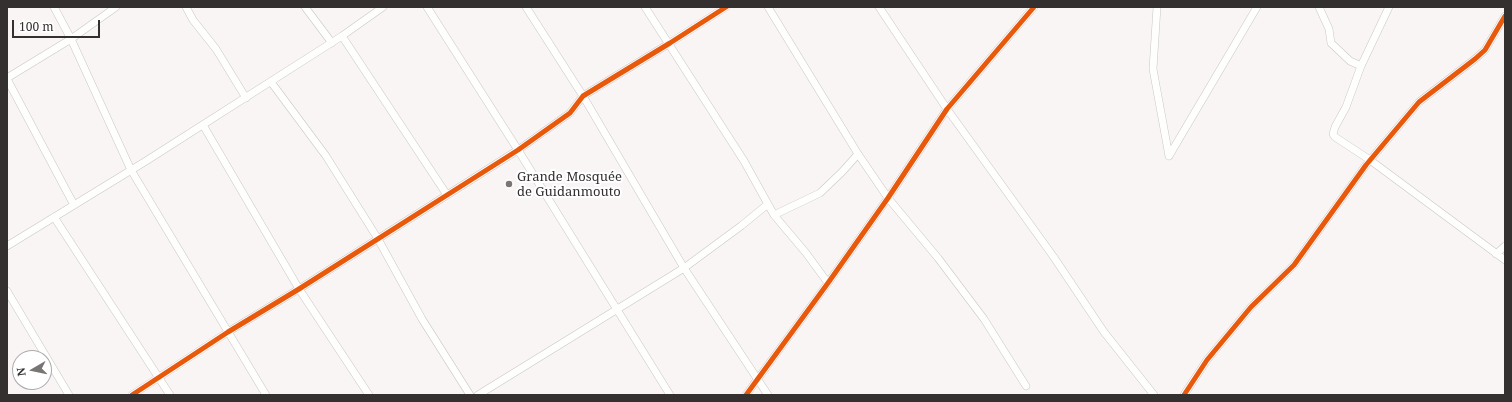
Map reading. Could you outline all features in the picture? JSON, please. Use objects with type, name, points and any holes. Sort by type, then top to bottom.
[{"type":"street","points":[[54,7],[71,39],[131,170],[266,395]]},
{"type":"street","points":[[74,205],[7,78],[71,39],[116,7]]},
{"type":"street","points":[[186,7],[193,20],[216,49],[246,98]]},
{"type":"street","points":[[306,7],[332,43]]},
{"type":"street","points":[[7,246],[246,98],[332,43],[383,7]]},
{"type":"street","points":[[427,7],[518,150],[670,395]]},
{"type":"street","points":[[526,7],[583,96],[684,268],[768,395]]},
{"type":"street","points":[[645,7],[744,161],[774,215],[806,253],[828,283]]},
{"type":"street","points":[[132,395],[228,332],[299,289],[518,150],[570,113],[583,96],[670,44],[726,7]]},
{"type":"street","points":[[768,7],[858,154],[888,198],[938,258],[984,319],[1026,386]]},
{"type":"street","points":[[879,7],[947,109],[1053,256],[1104,332],[1154,395]]},
{"type":"street","points":[[746,395],[888,198],[947,109],[1034,7]]},
{"type":"street","points":[[1157,7],[1153,69],[1169,156],[1257,7]]},
{"type":"street","points":[[1319,7],[1329,28],[1331,43],[1350,60],[1361,66]]},
{"type":"street","points":[[1389,7],[1361,66],[1346,107],[1335,127],[1333,134],[1337,139],[1370,160],[1505,260]]},
{"type":"street","points":[[1184,395],[1207,360],[1246,313],[1294,266],[1311,243],[1325,220],[1370,160],[1419,102],[1485,50],[1505,16]]},
{"type":"street","points":[[342,36],[447,195]]},
{"type":"street","points":[[271,82],[326,156],[378,239],[422,319],[470,395]]},
{"type":"street","points":[[203,125],[299,289],[369,395]]},
{"type":"street","points":[[774,215],[820,193],[858,154]]},
{"type":"street","points":[[478,395],[684,268],[768,204]]},
{"type":"street","points":[[54,217],[170,395]]},
{"type":"street","points":[[1496,254],[1505,246]]},
{"type":"street","points":[[7,291],[68,395]]},
{"type":"cycle path","points":[[132,395],[228,332],[299,289],[518,150],[570,113],[583,96],[726,7]]},
{"type":"cycle path","points":[[746,395],[888,198],[947,109],[1034,7]]},
{"type":"cycle path","points":[[1184,395],[1207,360],[1251,307],[1294,265],[1366,165],[1419,102],[1485,50],[1505,16]]},
{"type":"place","name":"Grande Mosquée de Guidanmouto","points":[[509,184]]}]
